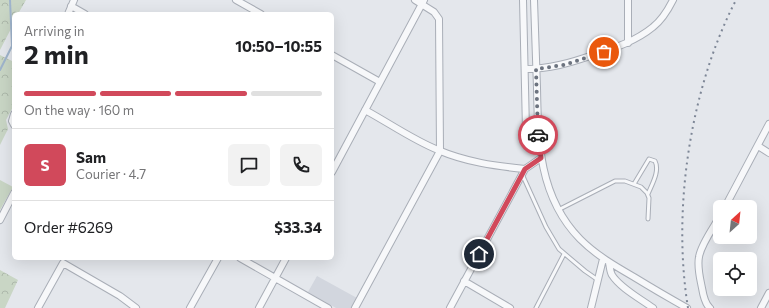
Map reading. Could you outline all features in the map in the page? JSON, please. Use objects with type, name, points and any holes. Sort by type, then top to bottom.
[{"type":"street","points":[[69,12],[74,0]]},
{"type":"street","points":[[236,0],[257,12]]},
{"type":"street","points":[[355,308],[440,151],[439,19],[423,2],[415,0]]},
{"type":"street","points":[[523,0],[526,130],[528,138],[539,146]]},
{"type":"street","points":[[534,0],[539,146],[547,185],[558,210],[579,239],[603,259],[687,308]]},
{"type":"street","points":[[628,0],[628,43]]},
{"type":"street","points":[[525,69],[564,65],[628,43],[641,36],[661,20],[673,0]]},
{"type":"street","points":[[334,165],[336,158],[365,110],[423,2]]},
{"type":"street","points":[[72,6],[82,12]]},
{"type":"street","points":[[334,56],[380,82]]},
{"type":"street","points":[[365,110],[440,151],[482,164],[524,172]]},
{"type":"street","points":[[729,200],[769,124]]},
{"type":"street","points":[[758,146],[769,153]]},
{"type":"street","points":[[450,308],[524,172],[541,158]]},
{"type":"street","points":[[0,220],[12,197]]},
{"type":"street","points":[[710,308],[707,306],[702,292],[698,257],[713,228]]},
{"type":"street","points":[[591,308],[603,259]]},
{"type":"street","points":[[190,308],[217,260]]},
{"type":"street","points":[[244,260],[328,308]]},
{"type":"street","points":[[259,308],[285,260]]},
{"type":"street","points":[[38,308],[63,263],[120,296],[136,308]]},
{"type":"street","points":[[609,263],[611,274],[615,280],[653,308]]},
{"type":"street","points":[[464,281],[510,308]]},
{"type":"street","points":[[761,308],[769,293]]},
{"type":"lane","points":[[634,184],[649,159],[655,161],[657,166],[656,172],[648,194],[648,219]]},
{"type":"lane","points":[[524,172],[558,249],[598,280]]},
{"type":"lane","points":[[558,210],[615,181],[626,181],[634,184],[641,187],[648,194]]},
{"type":"lane","points":[[536,308],[564,254]]},
{"type":"shaded area","points":[[317,276],[357,298],[351,308],[336,308],[308,292]]},
{"type":"green space","points":[[0,0],[26,0],[19,12],[12,12],[12,27],[0,50]]},
{"type":"green space","points":[[0,55],[12,61],[12,109],[6,120],[8,129],[0,145]]},
{"type":"green space","points":[[0,180],[12,186],[12,189],[0,210]]},
{"type":"green space","points":[[0,270],[18,280],[5,308],[0,308]]},
{"type":"waterway","points":[[0,70],[12,46],[10,0]]},
{"type":"railway","points":[[688,308],[682,231],[684,191],[689,150],[696,110],[707,72],[720,35],[736,0]]},
{"type":"way so far","points":[[538,135],[536,69],[545,69],[564,65],[604,52]]},
{"type":"route","points":[[479,254],[525,169],[541,158],[538,135]]}]
